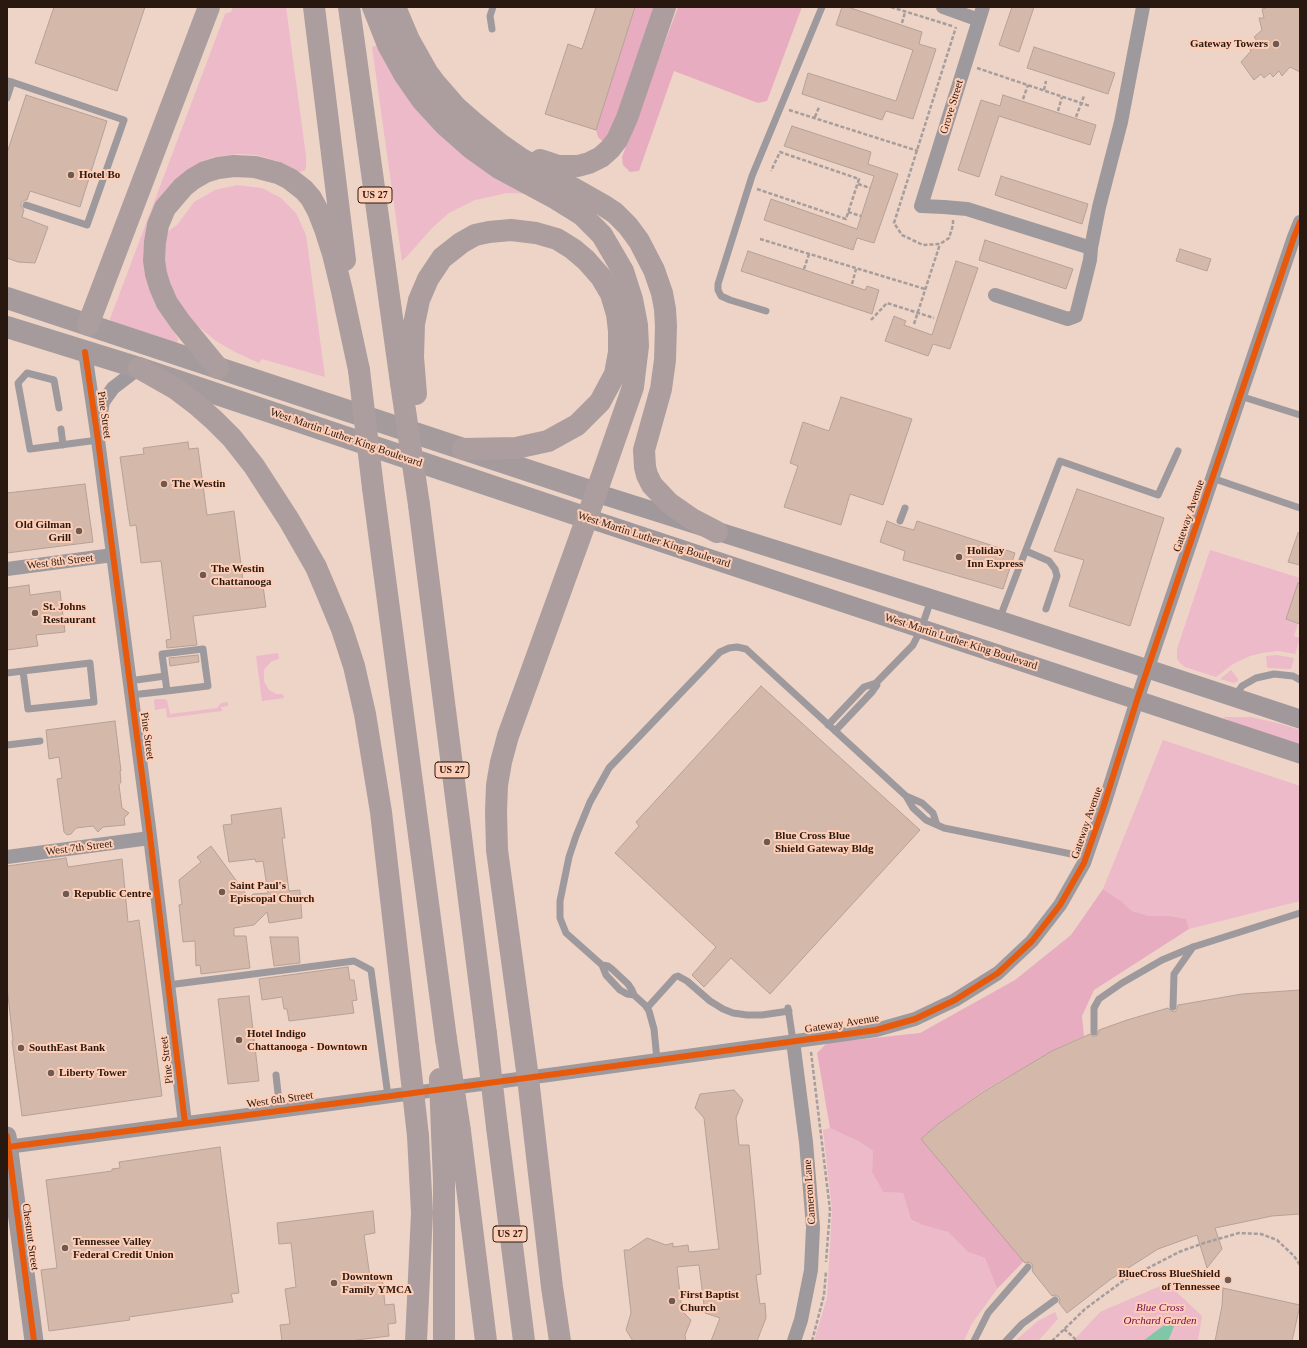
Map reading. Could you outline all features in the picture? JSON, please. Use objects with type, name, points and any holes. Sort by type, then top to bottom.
[{"type":"highway","points":[[88,325],[209,7]]},
{"type":"highway","points":[[314,7],[373,488],[442,1002],[443,1039],[451,1132],[486,1341]]},
{"type":"highway","name":"US 27","points":[[349,7],[408,388],[419,505],[524,1341]]},
{"type":"highway","points":[[372,7],[388,45],[404,74],[422,100],[445,125],[471,148],[499,168],[553,197],[582,215],[602,235],[623,271],[632,299],[637,325],[638,346],[636,366],[626,410],[508,736],[497,785],[497,850],[528,1078],[552,1288],[560,1341]]},
{"type":"highway","points":[[395,7],[409,40],[427,72],[445,95],[473,122],[520,158],[615,213],[640,241],[654,270],[660,287],[665,309],[666,326],[665,360],[661,389],[644,450],[647,475],[652,485],[669,503],[692,519],[717,532]]},
{"type":"highway","points":[[473,122],[506,143],[532,157],[558,166],[578,166],[589,163],[601,157],[610,149],[623,129],[665,7]]},
{"type":"highway","points":[[218,368],[167,303],[156,274],[154,260],[155,242],[158,225],[165,208],[183,187],[205,172],[218,168],[234,166],[255,167],[278,173],[290,179],[304,190],[311,198],[326,229],[333,254],[359,370]]},
{"type":"highway","points":[[408,388],[413,357],[414,324],[419,300],[428,279],[442,258],[461,243],[475,235],[489,232],[511,230],[536,233],[557,239],[573,249],[586,260],[601,277],[611,294],[617,314],[619,331],[619,352],[615,374],[600,402],[577,425],[548,441],[516,448],[463,450]]},
{"type":"highway","points":[[139,368],[176,390],[197,405],[232,438],[254,466],[289,520],[316,567],[342,629],[354,666],[365,714],[381,812],[418,1136],[422,1213],[416,1341]]},
{"type":"highway","points":[[444,1341],[444,1181],[451,1132]]},
{"type":"main road","points":[[7,298],[463,450],[931,600],[999,620],[1300,719]]},
{"type":"main road","name":"West Martin Luther King Boulevard","points":[[7,328],[139,368],[1300,754]]},
{"type":"main road","name":"Chestnut Street","points":[[7,1143],[34,1341]]},
{"type":"street","points":[[943,7],[979,20]]},
{"type":"street","points":[[995,295],[1068,319],[1076,316],[1090,260],[1099,207],[1121,122],[1143,7]]},
{"type":"street","name":"Grove Street","points":[[979,20],[921,206],[967,209],[1091,248]]},
{"type":"street","name":"Gateway Avenue","points":[[556,1074],[876,1030],[914,1018],[955,1000],[998,973],[1032,941],[1060,906],[1084,863],[1137,700],[1300,222]]},
{"type":"street","name":"Pine Street","points":[[85,352],[98,437],[185,1123]]},
{"type":"street","name":"Pine Street","points":[[98,437],[103,402],[113,388],[139,368]]},
{"type":"street","name":"West 8th Street","points":[[7,568],[113,555]]},
{"type":"street","name":"West 7th Street","points":[[7,857],[150,838]]},
{"type":"street","name":"Cameron Lane","points":[[793,1041],[806,1142],[813,1227],[811,1270],[801,1320],[794,1341]]},
{"type":"street","name":"West 6th Street","points":[[7,1143],[185,1123],[556,1074]]},
{"type":"lane","points":[[492,29],[490,16],[493,7]]},
{"type":"lane","points":[[766,311],[721,296],[718,290],[718,284],[749,186],[822,7]]},
{"type":"lane","points":[[7,98],[10,82],[124,120],[87,225],[26,205]]},
{"type":"lane","points":[[59,408],[54,380],[27,373],[18,383],[30,449],[63,445],[98,437]]},
{"type":"lane","points":[[1240,396],[1300,415]]},
{"type":"lane","points":[[61,429],[63,445]]},
{"type":"lane","points":[[999,620],[1060,461],[1158,495],[1178,452]]},
{"type":"lane","points":[[1212,478],[1300,508]]},
{"type":"lane","points":[[900,521],[905,508]]},
{"type":"lane","points":[[1026,551],[1049,561],[1058,576],[1046,609]]},
{"type":"lane","points":[[828,725],[864,687],[876,682],[913,645],[921,629],[931,600]]},
{"type":"lane","points":[[658,1060],[654,1029],[651,1015],[647,1008],[634,995],[628,984],[612,969],[608,966],[602,965],[566,933],[560,918],[560,901],[569,857],[574,843],[590,802],[609,768],[720,652],[729,648],[737,647],[746,649],[906,796],[913,808],[926,820],[944,828],[1086,857]]},
{"type":"lane","points":[[131,696],[208,686],[203,649],[162,654],[167,691]]},
{"type":"lane","points":[[7,673],[23,671],[90,664],[94,702],[28,709],[23,671]]},
{"type":"lane","points":[[1234,697],[1242,686],[1256,678],[1274,674],[1293,676],[1300,680]]},
{"type":"lane","points":[[129,681],[165,676]]},
{"type":"lane","points":[[835,730],[872,692],[877,685],[876,682]]},
{"type":"lane","points":[[7,745],[40,741]]},
{"type":"lane","points":[[1094,1032],[1094,1008],[1099,998],[1122,983],[1162,960],[1193,947],[1300,913]]},
{"type":"lane","points":[[1172,1007],[1174,974],[1193,947]]},
{"type":"lane","points":[[168,985],[354,960],[371,970],[388,1096]]},
{"type":"lane","points":[[647,1008],[675,977],[678,976],[687,981],[710,1001],[733,1013],[762,1015],[789,1009],[793,1041]]},
{"type":"lane","points":[[276,1075],[280,1111]]},
{"type":"lane","points":[[974,1341],[988,1313],[1028,1267]]},
{"type":"lane","points":[[1006,1341],[1022,1324],[1055,1300]]},
{"type":"path","points":[[891,7],[956,27],[979,20]]},
{"type":"path","points":[[902,23],[905,12]]},
{"type":"path","points":[[953,215],[953,225],[949,238],[940,244],[923,245],[902,235],[894,223],[956,27]]},
{"type":"path","points":[[979,62],[976,68],[1090,106]]},
{"type":"path","points":[[1044,90],[1046,81]]},
{"type":"path","points":[[1023,99],[1028,86]]},
{"type":"path","points":[[1076,116],[1084,96]]},
{"type":"path","points":[[1058,111],[1062,97]]},
{"type":"path","points":[[815,117],[818,107]]},
{"type":"path","points":[[785,108],[918,151]]},
{"type":"path","points":[[749,186],[846,219],[859,178],[780,152],[771,171]]},
{"type":"path","points":[[858,184],[870,188]]},
{"type":"path","points":[[848,212],[861,216]]},
{"type":"path","points":[[760,239],[925,289]]},
{"type":"path","points":[[914,324],[940,244]]},
{"type":"path","points":[[804,269],[808,254]]},
{"type":"path","points":[[852,284],[856,269]]},
{"type":"path","points":[[871,320],[887,303],[934,318]]},
{"type":"path","points":[[1052,1341],[1085,1309],[1123,1281],[1179,1252],[1204,1243],[1239,1233],[1261,1234],[1277,1240],[1294,1256],[1300,1265]]},
{"type":"path","points":[[1064,1329],[1077,1341]]},
{"type":"green space","points":[[233,7],[286,7],[306,156],[306,168],[304,171],[300,172],[278,161],[256,155],[238,154],[214,157],[202,161],[189,171],[145,240],[143,254],[146,278],[151,294],[178,339],[177,346],[111,323],[110,319],[225,14],[231,12]]},
{"type":"green space","points":[[378,45],[535,194],[507,193],[475,200],[449,213],[432,228],[402,261],[372,47]]},
{"type":"green space","points":[[237,185],[262,188],[281,198],[296,213],[306,235],[325,377],[262,359],[259,363],[235,352],[216,341],[179,309],[164,269],[166,233],[177,225],[194,202],[215,190]]},
{"type":"green space","points":[[1210,550],[1300,578],[1300,594],[1295,592],[1286,619],[1298,623],[1294,636],[1300,638],[1295,654],[1278,651],[1250,656],[1233,664],[1216,677],[1185,667],[1180,663],[1177,659],[1177,649]]},
{"type":"green space","points":[[278,653],[279,659],[272,661],[265,668],[264,681],[269,690],[276,694],[283,694],[284,698],[262,701],[256,656]]},
{"type":"green space","points":[[1277,655],[1294,658],[1291,669],[1267,667],[1266,656]]},
{"type":"green space","points":[[1231,670],[1238,681],[1234,683],[1220,679]]},
{"type":"green space","points":[[155,699],[167,700],[170,714],[217,708],[221,703],[228,702],[228,706],[221,707],[222,711],[167,718],[166,708],[155,710]]},
{"type":"green space","points":[[1224,717],[1251,717],[1300,730],[1300,748],[1249,731]]},
{"type":"green space","points":[[1163,740],[1300,786],[1300,901],[1189,929],[1185,919],[1170,916],[1149,916],[1132,911],[1121,901],[1103,889]]},
{"type":"green space","points":[[830,1128],[860,1142],[873,1151],[872,1172],[883,1192],[903,1193],[911,1221],[948,1232],[968,1252],[985,1258],[997,1289],[971,1325],[964,1341],[814,1341],[827,1298],[832,1210],[823,1130]]},
{"type":"green space","name":"Blue Cross Orchard Garden","points":[[1167,1283],[1202,1316],[1198,1341],[1073,1341],[1100,1312]]},
{"type":"green space","points":[[1055,1312],[1058,1319],[1038,1341],[1015,1341],[1038,1321]]},
{"type":"shaded area","points":[[635,7],[660,7],[608,141],[602,141],[598,137],[596,130]]},
{"type":"shaded area","points":[[678,7],[802,7],[767,101],[758,103],[674,71],[639,171],[630,172],[623,165],[622,157]]},
{"type":"shaded area","points":[[1103,889],[1121,901],[1132,911],[1149,916],[1170,916],[1186,919],[1189,929],[1094,990],[1082,1016],[1084,1036],[1052,1051],[983,1091],[938,1124],[921,1139],[1024,1261],[997,1289],[985,1258],[968,1252],[948,1232],[911,1220],[903,1193],[883,1192],[872,1172],[873,1151],[860,1142],[830,1128],[817,1053],[827,1043],[920,1033],[1015,980],[1071,935]]},
{"type":"shaded area","points":[[1171,1320],[1174,1320],[1175,1324],[1168,1341],[1143,1341]]},
{"type":"building","points":[[54,7],[145,7],[117,91],[35,63]]},
{"type":"building","points":[[596,7],[635,7],[596,130],[545,114],[568,44],[582,49]]},
{"type":"building","points":[[842,7],[848,7],[922,32],[919,44],[936,49],[913,119],[886,111],[882,120],[802,94],[808,73],[896,101],[913,50],[836,25]]},
{"type":"building","points":[[1012,7],[1034,7],[1019,52],[999,45]]},
{"type":"building","name":"Gateway Towers","points":[[1266,7],[1300,7],[1300,72],[1290,67],[1282,76],[1279,71],[1273,77],[1270,73],[1264,78],[1261,74],[1254,80],[1241,62],[1251,51],[1249,47],[1257,41],[1254,37],[1262,30],[1259,18],[1264,18],[1262,9]]},
{"type":"building","points":[[1034,47],[1115,73],[1108,94],[1027,68]]},
{"type":"building","name":"Hotel Bo","points":[[26,95],[107,121],[80,207],[30,191],[27,200],[21,203],[24,210],[22,217],[48,227],[35,263],[18,262],[7,258],[7,153]]},
{"type":"building","points":[[1003,95],[1096,125],[1090,145],[999,116],[979,177],[958,170],[981,100],[1000,106]]},
{"type":"building","points":[[792,126],[871,152],[868,164],[898,174],[874,243],[857,238],[853,250],[764,220],[771,199],[857,229],[874,176],[784,146]]},
{"type":"building","points":[[1001,176],[1088,204],[1082,224],[995,195]]},
{"type":"building","points":[[985,240],[1073,269],[1066,289],[979,260]]},
{"type":"building","points":[[1180,249],[1211,259],[1207,271],[1176,261]]},
{"type":"building","points":[[748,251],[865,290],[867,286],[879,290],[872,314],[741,271]]},
{"type":"building","points":[[956,261],[978,268],[950,349],[933,344],[928,356],[885,341],[894,316],[906,321],[904,325],[932,335]]},
{"type":"building","points":[[841,397],[912,419],[883,505],[850,494],[841,525],[784,507],[798,466],[790,463],[803,422],[829,431]]},
{"type":"building","points":[[188,442],[189,449],[198,448],[207,515],[234,511],[244,588],[263,586],[266,607],[193,616],[197,645],[167,648],[166,640],[171,639],[161,561],[141,563],[136,525],[130,526],[120,457],[144,454],[143,448]]},
{"type":"building","points":[[85,484],[93,542],[7,553],[7,493]]},
{"type":"building","points":[[1077,489],[1164,518],[1130,626],[1069,606],[1084,560],[1054,551]]},
{"type":"building","name":"Holiday Inn Express","points":[[887,521],[914,530],[917,521],[1015,553],[1003,589],[903,560],[905,551],[880,542]]},
{"type":"building","points":[[1298,533],[1300,533],[1300,565],[1288,562]]},
{"type":"building","points":[[1298,583],[1300,583],[1300,624],[1286,619]]},
{"type":"building","name":"St. Johns Restaurant","points":[[29,585],[30,595],[60,591],[65,632],[36,635],[38,646],[7,650],[7,588]]},
{"type":"building","points":[[198,655],[199,662],[170,666],[169,658]]},
{"type":"building","name":"Blue Cross Blue Shield Gateway Bldg","points":[[761,686],[920,830],[770,994],[731,958],[704,987],[692,975],[716,947],[615,853],[639,826],[636,822]]},
{"type":"building","points":[[115,721],[121,771],[121,782],[119,785],[122,808],[129,813],[124,818],[125,825],[103,827],[98,832],[93,826],[76,828],[71,834],[67,835],[64,832],[57,779],[62,778],[59,757],[49,759],[46,730]]},
{"type":"building","name":"Saint Paul's Episcopal Church","points":[[281,808],[285,838],[282,838],[289,891],[300,890],[302,918],[269,923],[267,912],[254,925],[234,928],[234,936],[246,936],[250,968],[201,974],[200,965],[196,966],[195,941],[183,942],[179,905],[182,904],[179,880],[201,862],[197,857],[211,846],[249,898],[253,894],[268,893],[263,861],[256,862],[255,859],[229,862],[223,825],[232,824],[231,815]]},
{"type":"building","points":[[66,858],[68,867],[122,859],[128,922],[139,920],[162,1096],[22,1116],[12,1041],[7,987],[7,866]]},
{"type":"building","points":[[270,937],[298,937],[300,963],[274,966]]},
{"type":"building","points":[[348,967],[350,980],[354,980],[357,1000],[352,1001],[354,1013],[289,1021],[287,1009],[284,1009],[282,997],[262,1000],[259,979]]},
{"type":"building","points":[[1300,990],[1300,1214],[1272,1216],[1215,1228],[1222,1249],[1207,1268],[1197,1235],[1158,1249],[1111,1279],[1067,1313],[1059,1303],[1059,1297],[1055,1295],[1052,1296],[1032,1271],[1032,1264],[1029,1262],[1024,1262],[921,1139],[938,1124],[983,1092],[1052,1051],[1090,1034],[1092,1036],[1096,1036],[1099,1030],[1168,1008],[1175,1012],[1178,1005],[1242,994]]},
{"type":"building","name":"Hotel Indigo Chattanooga - Downtown","points":[[249,996],[259,1081],[228,1084],[218,999]]},
{"type":"building","points":[[734,1090],[743,1100],[736,1118],[739,1145],[749,1145],[761,1274],[756,1275],[760,1304],[765,1303],[766,1318],[757,1341],[711,1341],[720,1318],[705,1313],[699,1265],[677,1267],[682,1311],[691,1320],[685,1335],[686,1341],[633,1341],[626,1330],[631,1313],[624,1250],[629,1250],[647,1238],[666,1245],[673,1243],[673,1247],[688,1245],[689,1252],[719,1249],[704,1118],[695,1108],[700,1094]]},
{"type":"building","points":[[220,1147],[239,1293],[231,1294],[233,1302],[129,1317],[130,1320],[49,1331],[41,1270],[57,1268],[46,1180],[112,1171],[112,1169],[120,1168],[119,1162]]},
{"type":"building","points":[[373,1211],[375,1233],[364,1235],[370,1277],[382,1275],[385,1305],[394,1304],[396,1323],[388,1324],[389,1336],[349,1341],[282,1341],[280,1325],[290,1324],[285,1289],[296,1287],[291,1243],[279,1244],[277,1223]]},
{"type":"building","name":"BlueCross BlueShield of Tennessee","points":[[1223,1288],[1300,1305],[1292,1341],[1215,1341],[1222,1306]]},
{"type":"cycle path","points":[[8,1147],[876,1030],[915,1019],[955,1000],[998,973],[1032,941],[1060,905],[1084,863],[1137,700],[1300,222]]},
{"type":"cycle path","points":[[85,352],[149,828],[185,1123]]},
{"type":"cycle path","points":[[7,1136],[34,1341]]},
{"type":"place","name":"Gateway Towers","points":[[1276,44]]},
{"type":"place","name":"Hotel Bo","points":[[71,175]]},
{"type":"place","name":"The Westin","points":[[164,484]]},
{"type":"place","name":"Old Gilman Grill","points":[[79,531]]},
{"type":"place","name":"Holiday Inn Express","points":[[959,557]]},
{"type":"place","name":"The Westin Chattanooga","points":[[203,575]]},
{"type":"place","name":"St. Johns Restaurant","points":[[35,613]]},
{"type":"place","name":"Blue Cross Blue Shield Gateway Bldg","points":[[767,842]]},
{"type":"place","name":"Saint Paul's Episcopal Church","points":[[222,892]]},
{"type":"place","name":"Republic Centre","points":[[66,894]]},
{"type":"place","name":"Hotel Indigo Chattanooga - Downtown","points":[[239,1040]]},
{"type":"place","name":"SouthEast Bank","points":[[21,1048]]},
{"type":"place","name":"Liberty Tower","points":[[51,1073]]},
{"type":"place","name":"Tennessee Valley Federal Credit Union","points":[[65,1248]]},
{"type":"place","name":"BlueCross BlueShield of Tennessee","points":[[1228,1280]]},
{"type":"place","name":"Downtown Family YMCA","points":[[334,1283]]},
{"type":"place","name":"First Baptist Church","points":[[672,1301]]}]
